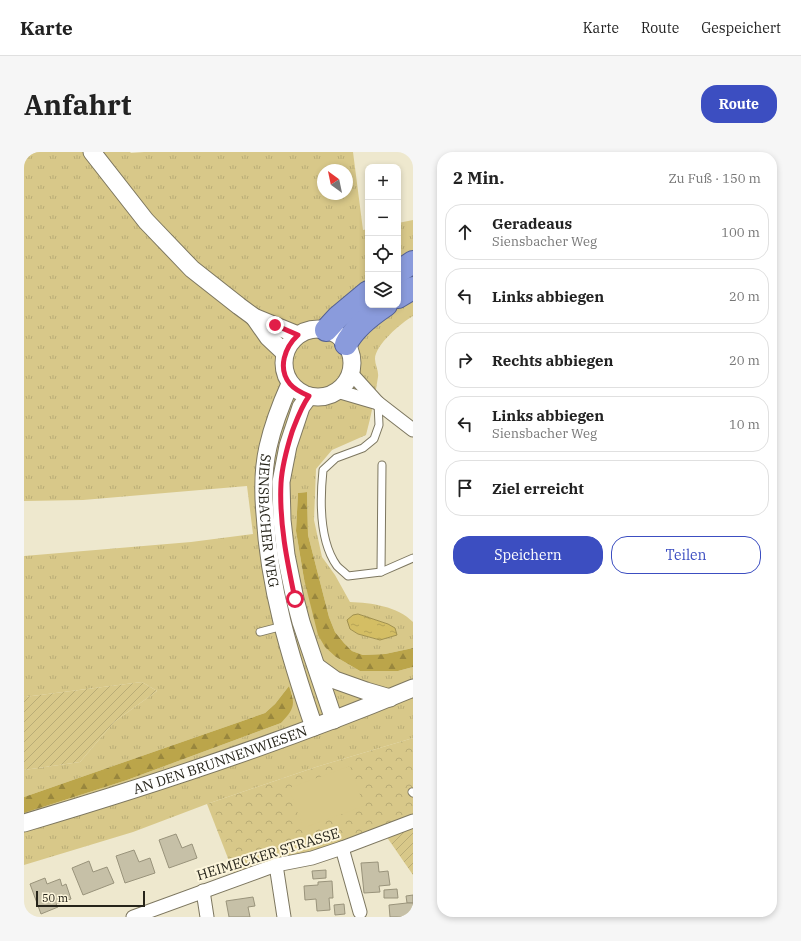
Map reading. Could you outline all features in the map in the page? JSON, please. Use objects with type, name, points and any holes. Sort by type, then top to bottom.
[{"type":"highway","points":[[401,270],[413,262]]},
{"type":"highway","points":[[401,295],[413,288]]},
{"type":"highway","points":[[326,330],[338,317],[365,294]]},
{"type":"highway","points":[[346,344],[350,336],[381,308]]},
{"type":"street","points":[[92,152],[146,222],[198,273],[254,317],[298,335]]},
{"type":"street","points":[[254,317],[268,337],[285,353]]},
{"type":"street","points":[[314,329],[326,330],[337,335],[346,344],[352,361],[350,372],[345,384],[329,396],[309,396],[298,391],[290,384],[286,376],[284,365],[285,353],[290,342],[303,332],[314,329]]},
{"type":"street","points":[[350,372],[378,403],[413,430]]},
{"type":"street","name":"SIENSBACHER WEG","points":[[290,384],[278,413],[268,448],[263,485],[268,556],[275,596],[317,667],[334,720]]},
{"type":"street","points":[[337,391],[378,403]]},
{"type":"street","name":"SIENSBACHER WEG","points":[[309,396],[301,407],[290,440],[281,482],[282,520],[298,682],[314,727]]},
{"type":"street","points":[[317,667],[335,680],[390,698]]},
{"type":"street","name":"AN DEN BRUNNENWIESEN","points":[[24,823],[125,793],[200,768],[334,720],[413,688]]},
{"type":"street","name":"HEIMECKER STRASSE","points":[[136,916],[276,865],[312,858],[413,821]]},
{"type":"street","points":[[342,848],[360,912]]},
{"type":"street","points":[[276,865],[284,917]]},
{"type":"street","points":[[203,891],[208,917]]},
{"type":"lane","points":[[378,403],[379,425],[374,439],[363,448],[336,458],[323,470],[322,517],[327,548],[337,566],[348,576],[381,572],[413,558]]},
{"type":"lane","points":[[381,572],[382,465]]},
{"type":"lane","points":[[260,632],[292,624]]},
{"type":"green space","points":[[24,152],[353,152],[363,230],[365,230],[365,308],[401,308],[401,222],[413,220],[413,316],[384,341],[376,353],[375,361],[378,377],[366,435],[332,450],[316,469],[314,520],[322,557],[335,575],[350,602],[384,606],[400,612],[407,617],[413,622],[413,648],[385,654],[363,655],[352,651],[344,643],[335,632],[329,617],[308,535],[307,492],[298,493],[296,531],[304,579],[336,657],[360,671],[398,671],[413,667],[413,738],[316,767],[207,804],[133,832],[24,865],[24,813],[127,780],[281,723],[293,697],[289,686],[275,704],[265,713],[24,797],[24,770],[80,762],[114,722],[157,691],[142,682],[24,697],[24,556],[191,542],[253,534],[247,486],[83,500],[24,501]],"holes":[[[358,614],[388,624],[397,635],[379,640],[358,634],[350,629]]]},
{"type":"green space","points":[[307,492],[308,535],[329,617],[335,632],[352,651],[363,655],[385,654],[413,648],[413,667],[398,671],[360,671],[336,657],[325,647],[318,635],[304,579],[296,531],[298,493]]},
{"type":"green space","points":[[142,682],[157,691],[114,722],[80,762],[24,770],[24,697]]},
{"type":"green space","points":[[289,686],[293,702],[289,714],[281,723],[127,780],[24,813],[24,797],[265,713],[275,704]]},
{"type":"green space","points":[[413,738],[413,821],[236,879],[207,804],[316,767]]},
{"type":"green space","points":[[350,766],[364,806],[303,828],[289,788]]},
{"type":"green space","points":[[413,821],[413,875],[384,833]]},
{"type":"water","points":[[358,614],[388,624],[395,628],[397,635],[380,640],[358,634],[350,629],[347,620],[353,615]]},
{"type":"building","points":[[176,834],[182,848],[192,844],[197,858],[169,868],[159,840]]},
{"type":"building","points":[[134,850],[139,862],[150,858],[155,873],[125,883],[116,856]]},
{"type":"building","points":[[89,861],[93,872],[107,867],[114,883],[83,895],[72,868]]},
{"type":"building","points":[[378,862],[379,872],[388,871],[390,885],[379,886],[380,892],[364,893],[361,863]]},
{"type":"building","points":[[326,870],[326,878],[313,879],[312,871]]},
{"type":"building","points":[[45,878],[47,884],[60,879],[62,886],[66,884],[71,899],[56,904],[58,907],[41,914],[30,884]]},
{"type":"building","points":[[332,881],[333,898],[329,898],[330,910],[317,911],[316,899],[305,900],[304,886],[318,885],[318,882]]},
{"type":"building","points":[[397,889],[398,898],[384,898],[384,890]]},
{"type":"building","points":[[413,895],[413,903],[407,903],[406,896]]},
{"type":"building","points":[[253,897],[255,906],[248,907],[250,917],[229,917],[226,901]]},
{"type":"building","points":[[413,903],[413,917],[390,917],[389,905]]},
{"type":"building","points":[[344,904],[345,914],[335,915],[334,905]]},
{"type":"route","points":[[275,325],[298,335],[290,342],[285,353],[284,365],[286,376],[290,384],[298,391],[309,396],[301,407],[298,415],[288,446],[281,482],[282,520],[286,555],[295,599]]}]
